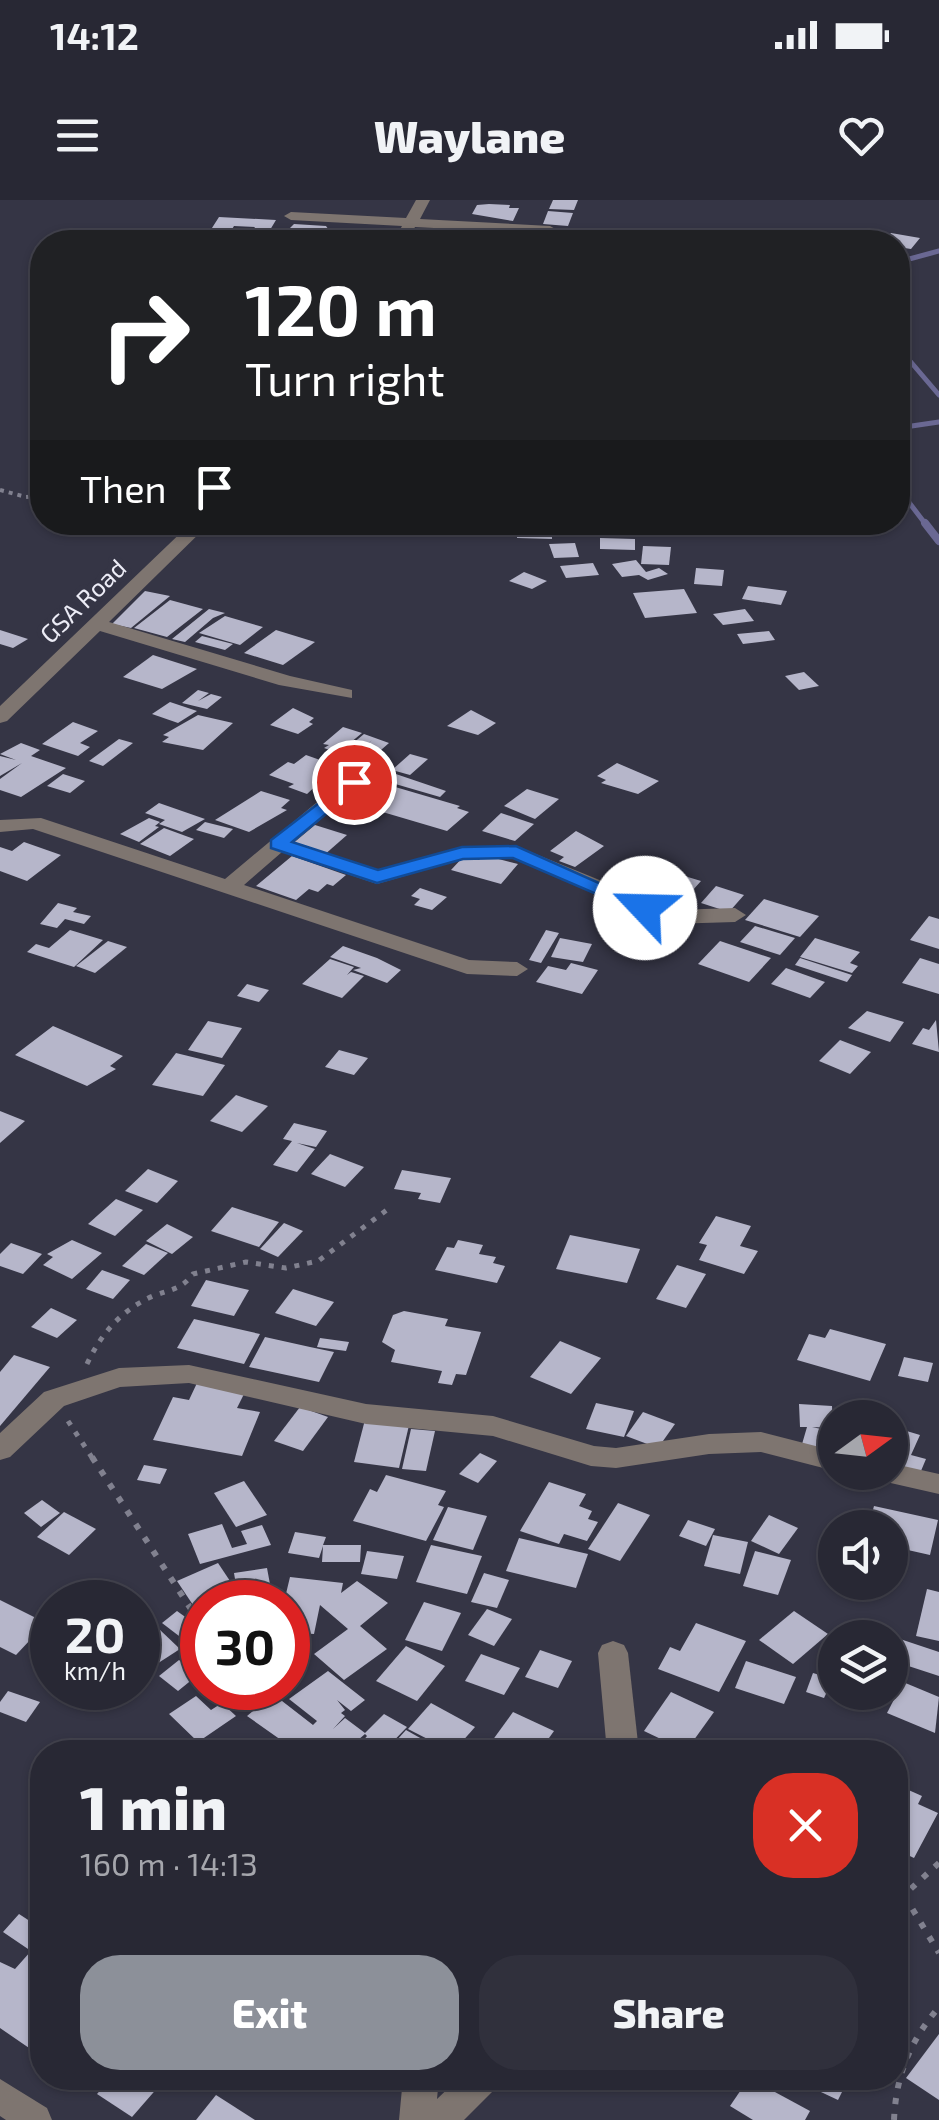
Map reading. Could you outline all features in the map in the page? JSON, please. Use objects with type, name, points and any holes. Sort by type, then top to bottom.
[{"type":"street","points":[[407,230],[423,200]]},
{"type":"street","points":[[291,216],[550,230]]},
{"type":"street","name":"GSA Road","points":[[0,718],[189,535]]},
{"type":"street","points":[[95,624],[269,676],[345,694]]},
{"type":"street","points":[[226,888],[354,782]]},
{"type":"street","points":[[0,826],[34,822],[467,967],[517,969]]},
{"type":"street","points":[[278,844],[377,877],[462,853],[516,852],[670,918],[735,915]]},
{"type":"street","points":[[0,1450],[54,1399],[119,1378],[189,1374],[366,1414],[493,1426],[591,1456],[616,1458],[710,1444],[761,1442],[818,1457]]},
{"type":"street","points":[[908,1477],[939,1484]]},
{"type":"street","points":[[614,1653],[622,1740]]},
{"type":"street","points":[[417,2120],[420,2090]]},
{"type":"street","points":[[440,2120],[470,2090]]},
{"type":"street","points":[[0,2095],[34,2120]]},
{"type":"path","points":[[0,490],[30,497]]},
{"type":"path","points":[[85,1367],[93,1348],[125,1310],[148,1297],[183,1288],[193,1274],[246,1262],[286,1268],[318,1261],[388,1210]]},
{"type":"path","points":[[54,1399],[180,1592]]},
{"type":"path","points":[[908,1891],[939,1864]]},
{"type":"path","points":[[908,1902],[939,1954]]},
{"type":"path","points":[[908,2051],[915,2034],[939,2007]]},
{"type":"path","points":[[894,2090],[894,2120]]},
{"type":"building","points":[[553,200],[578,200],[574,210],[549,209]]},
{"type":"building","points":[[477,205],[519,208],[513,221],[472,214]]},
{"type":"building","points":[[548,211],[573,213],[568,226],[543,224]]},
{"type":"building","points":[[219,217],[276,220],[270,230],[234,226],[232,230],[211,230]]},
{"type":"building","points":[[294,224],[326,226],[329,230],[288,230]]},
{"type":"building","points":[[910,236],[920,238],[911,249]]},
{"type":"building","points":[[517,535],[552,535],[552,539]]},
{"type":"building","points":[[600,538],[635,539],[635,550],[600,549]]},
{"type":"building","points":[[575,543],[579,557],[554,558],[549,544]]},
{"type":"building","points":[[643,546],[671,547],[669,565],[641,564]]},
{"type":"building","points":[[636,560],[646,572],[659,568],[668,574],[648,580],[639,575],[622,577],[612,564]]},
{"type":"building","points":[[593,563],[599,575],[566,578],[560,566]]},
{"type":"building","points":[[696,568],[724,570],[722,586],[694,584]]},
{"type":"building","points":[[524,572],[547,581],[532,589],[509,581]]},
{"type":"building","points":[[748,586],[787,591],[781,605],[742,599]]},
{"type":"building","points":[[684,589],[697,613],[645,618],[633,593]]},
{"type":"building","points":[[145,591],[170,596],[131,628],[112,624]]},
{"type":"building","points":[[170,600],[203,609],[167,637],[134,628]]},
{"type":"building","points":[[209,609],[225,613],[185,642],[172,639]]},
{"type":"building","points":[[745,609],[754,621],[723,625],[713,614]]},
{"type":"building","points":[[225,616],[263,627],[240,645],[199,633]]},
{"type":"building","points":[[0,630],[28,639],[13,648],[0,644]]},
{"type":"building","points":[[276,630],[315,642],[283,665],[244,653]]},
{"type":"building","points":[[769,631],[775,640],[743,644],[737,634]]},
{"type":"building","points":[[202,636],[233,644],[225,650],[195,642]]},
{"type":"building","points":[[153,655],[197,669],[162,689],[123,677]]},
{"type":"building","points":[[804,672],[819,686],[799,690],[785,676]]},
{"type":"building","points":[[198,690],[209,693],[198,701],[211,694],[222,697],[207,709],[182,703]]},
{"type":"building","points":[[170,702],[197,711],[178,723],[152,714]]},
{"type":"building","points":[[293,708],[314,718],[309,722],[313,724],[298,734],[270,725]]},
{"type":"building","points":[[471,710],[496,723],[478,735],[447,726]]},
{"type":"building","points":[[198,715],[233,723],[203,750],[162,742],[169,737],[163,735]]},
{"type":"building","points":[[73,722],[98,731],[80,743],[90,747],[78,756],[42,744]]},
{"type":"building","points":[[343,727],[362,733],[338,753],[324,748],[329,745],[323,744]]},
{"type":"building","points":[[364,734],[389,743],[365,764],[351,760],[372,740],[352,757],[340,754]]},
{"type":"building","points":[[119,739],[133,743],[103,766],[89,761]]},
{"type":"building","points":[[21,743],[40,750],[31,756],[66,768],[21,797],[0,790],[0,779],[22,763],[0,776],[0,756],[16,760],[0,754]]},
{"type":"building","points":[[410,754],[428,759],[410,775],[392,770]]},
{"type":"building","points":[[306,755],[337,766],[307,794],[288,787],[294,784],[269,775],[288,762],[294,764]]},
{"type":"building","points":[[617,763],[659,781],[638,794],[601,783],[606,780],[597,776]]},
{"type":"building","points":[[387,771],[446,791],[440,797],[385,781],[358,802],[350,799]]},
{"type":"building","points":[[63,774],[85,781],[70,793],[47,786]]},
{"type":"building","points":[[385,784],[469,812],[447,831],[369,808],[372,805],[361,802]]},
{"type":"building","points":[[527,789],[559,799],[535,819],[504,806]]},
{"type":"building","points":[[261,791],[290,800],[281,808],[287,810],[249,832],[215,820]]},
{"type":"building","points":[[159,803],[205,819],[182,832],[159,824],[165,820],[145,813]]},
{"type":"building","points":[[501,813],[534,824],[515,841],[482,831]]},
{"type":"building","points":[[149,818],[160,822],[155,826],[159,827],[139,842],[120,834]]},
{"type":"building","points":[[205,822],[233,829],[224,838],[196,830]]},
{"type":"building","points":[[315,825],[347,835],[323,856],[291,845]]},
{"type":"building","points":[[164,828],[194,839],[170,856],[140,844]]},
{"type":"building","points":[[576,831],[604,846],[575,867],[559,861],[564,857],[550,851]]},
{"type":"building","points":[[24,842],[61,855],[27,881],[0,871],[0,847],[12,851]]},
{"type":"building","points":[[483,855],[518,864],[501,884],[451,870],[464,856],[479,860]]},
{"type":"building","points":[[292,856],[346,875],[318,892],[309,889],[296,900],[256,886]]},
{"type":"building","points":[[645,864],[701,881],[684,900],[677,897],[668,907],[619,892]]},
{"type":"building","points":[[716,886],[744,895],[729,912],[701,903]]},
{"type":"building","points":[[420,888],[447,897],[432,910],[414,905],[420,899],[411,896]]},
{"type":"building","points":[[764,899],[819,916],[800,937],[745,920]]},
{"type":"building","points":[[58,903],[91,916],[84,924],[65,919],[57,928],[40,924]]},
{"type":"building","points":[[929,916],[939,919],[939,949],[910,940]]},
{"type":"building","points":[[755,926],[795,938],[780,955],[740,942]]},
{"type":"building","points":[[70,930],[103,940],[74,967],[27,952],[36,944],[49,948]]},
{"type":"building","points":[[546,930],[559,933],[541,963],[529,960]]},
{"type":"building","points":[[560,938],[592,944],[583,962],[551,957]]},
{"type":"building","points":[[815,938],[860,952],[850,963],[858,966],[852,973],[800,957]]},
{"type":"building","points":[[108,941],[127,947],[95,973],[76,966]]},
{"type":"building","points":[[720,941],[771,958],[749,982],[698,964]]},
{"type":"building","points":[[343,946],[401,970],[387,983],[353,970],[361,968],[330,957]]},
{"type":"building","points":[[800,958],[852,975],[847,982],[795,965]]},
{"type":"building","points":[[920,958],[939,964],[939,994],[902,983]]},
{"type":"building","points":[[330,959],[354,967],[347,975],[351,972],[364,976],[342,998],[302,984]]},
{"type":"building","points":[[571,963],[598,970],[582,994],[536,982],[548,966],[566,970]]},
{"type":"building","points":[[786,968],[825,982],[810,998],[771,984]]},
{"type":"building","points":[[247,984],[269,990],[259,1002],[237,996]]},
{"type":"building","points":[[867,1011],[904,1022],[890,1042],[848,1028]]},
{"type":"building","points":[[936,1020],[939,1052],[912,1044],[923,1028],[929,1030]]},
{"type":"building","points":[[208,1021],[242,1028],[222,1058],[188,1050]]},
{"type":"building","points":[[53,1026],[123,1056],[110,1066],[116,1069],[87,1086],[15,1055]]},
{"type":"building","points":[[840,1040],[871,1052],[850,1074],[819,1061]]},
{"type":"building","points":[[339,1050],[368,1058],[354,1075],[325,1067]]},
{"type":"building","points":[[176,1053],[225,1065],[203,1096],[152,1085]]},
{"type":"building","points":[[236,1095],[268,1106],[242,1132],[210,1121]]},
{"type":"building","points":[[0,1111],[25,1121],[0,1143]]},
{"type":"building","points":[[294,1123],[327,1131],[316,1147],[297,1143],[315,1149],[297,1172],[273,1165],[292,1141],[283,1139]]},
{"type":"building","points":[[330,1154],[364,1167],[345,1187],[311,1174]]},
{"type":"building","points":[[148,1169],[178,1181],[157,1203],[125,1191]]},
{"type":"building","points":[[402,1170],[451,1178],[440,1203],[418,1199],[421,1193],[394,1189]]},
{"type":"building","points":[[116,1199],[143,1210],[115,1236],[88,1224]]},
{"type":"building","points":[[232,1207],[279,1222],[259,1247],[211,1231]]},
{"type":"building","points":[[716,1216],[751,1226],[740,1246],[758,1251],[744,1274],[699,1260],[707,1245],[699,1243]]},
{"type":"building","points":[[284,1223],[303,1231],[278,1257],[260,1249]]},
{"type":"building","points":[[167,1224],[193,1237],[172,1254],[146,1241]]},
{"type":"building","points":[[570,1235],[640,1249],[627,1283],[556,1269]]},
{"type":"building","points":[[72,1240],[102,1253],[72,1279],[43,1265],[53,1257],[47,1254]]},
{"type":"building","points":[[458,1240],[483,1245],[479,1254],[496,1257],[493,1263],[505,1266],[497,1283],[435,1270],[447,1247],[454,1248]]},
{"type":"building","points":[[11,1243],[42,1254],[23,1274],[0,1266],[0,1254]]},
{"type":"building","points":[[146,1244],[168,1253],[144,1275],[122,1266]]},
{"type":"building","points":[[677,1265],[706,1274],[686,1308],[656,1299]]},
{"type":"building","points":[[102,1270],[130,1280],[113,1299],[86,1289]]},
{"type":"building","points":[[206,1280],[249,1290],[234,1316],[191,1306]]},
{"type":"building","points":[[293,1289],[334,1302],[316,1326],[275,1313]]},
{"type":"building","points":[[51,1308],[77,1320],[57,1338],[31,1327]]},
{"type":"building","points":[[404,1311],[448,1319],[445,1326],[481,1332],[466,1375],[456,1374],[452,1385],[438,1383],[442,1371],[391,1362],[395,1350],[382,1342],[393,1315]]},
{"type":"building","points":[[194,1319],[260,1334],[244,1364],[177,1348]]},
{"type":"building","points":[[830,1329],[886,1344],[870,1381],[797,1360],[809,1334],[825,1338]]},
{"type":"building","points":[[265,1337],[334,1352],[319,1382],[249,1367]]},
{"type":"building","points":[[320,1338],[349,1342],[346,1351],[317,1347]]},
{"type":"building","points":[[560,1341],[601,1358],[571,1394],[530,1377]]},
{"type":"building","points":[[14,1355],[50,1367],[0,1426],[0,1372]]},
{"type":"building","points":[[904,1357],[933,1363],[928,1382],[898,1376]]},
{"type":"building","points":[[197,1383],[245,1392],[237,1408],[260,1412],[242,1456],[153,1440],[173,1397],[189,1400]]},
{"type":"building","points":[[596,1403],[634,1411],[624,1437],[586,1429]]},
{"type":"building","points":[[799,1404],[818,1405],[818,1427],[812,1427],[818,1428],[818,1454],[800,1451],[807,1427],[800,1427]]},
{"type":"building","points":[[300,1407],[328,1417],[303,1451],[274,1441]]},
{"type":"building","points":[[643,1412],[675,1424],[658,1448],[626,1436]]},
{"type":"building","points":[[366,1416],[410,1421],[399,1468],[354,1462]]},
{"type":"building","points":[[411,1429],[435,1431],[426,1471],[402,1469]]},
{"type":"building","points":[[908,1431],[920,1435],[911,1455],[926,1459],[918,1478],[908,1475]]},
{"type":"building","points":[[480,1453],[497,1461],[478,1483],[459,1474]]},
{"type":"building","points":[[144,1465],[167,1469],[160,1484],[137,1480]]},
{"type":"building","points":[[386,1475],[446,1491],[438,1505],[444,1507],[426,1541],[353,1521],[370,1489],[377,1492]]},
{"type":"building","points":[[244,1481],[267,1515],[236,1527],[214,1493]]},
{"type":"building","points":[[549,1482],[586,1494],[579,1506],[592,1511],[588,1519],[598,1522],[587,1541],[564,1534],[559,1544],[520,1531]]},
{"type":"building","points":[[42,1500],[60,1513],[41,1527],[24,1513]]},
{"type":"building","points":[[618,1503],[650,1515],[620,1561],[588,1549]]},
{"type":"building","points":[[448,1507],[487,1516],[473,1550],[433,1540]]},
{"type":"building","points":[[64,1512],[96,1529],[69,1555],[37,1537]]},
{"type":"building","points":[[908,1513],[938,1520],[930,1555],[908,1550]]},
{"type":"building","points":[[769,1515],[798,1528],[779,1554],[751,1541]]},
{"type":"building","points":[[688,1520],[715,1529],[706,1546],[679,1536]]},
{"type":"building","points":[[222,1524],[232,1548],[247,1544],[241,1531],[262,1525],[271,1545],[200,1564],[188,1534]]},
{"type":"building","points":[[295,1532],[326,1537],[323,1545],[361,1545],[360,1562],[322,1562],[323,1546],[319,1558],[288,1553]]},
{"type":"building","points":[[713,1535],[748,1542],[740,1574],[704,1566]]},
{"type":"building","points":[[519,1538],[588,1554],[576,1588],[506,1571]]},
{"type":"building","points":[[431,1545],[482,1556],[467,1594],[416,1582]]},
{"type":"building","points":[[367,1551],[404,1556],[397,1579],[361,1574]]},
{"type":"building","points":[[755,1551],[791,1560],[778,1595],[743,1586]]},
{"type":"building","points":[[218,1563],[229,1580],[180,1580],[180,1586],[177,1581]]},
{"type":"building","points":[[267,1568],[269,1580],[235,1580],[234,1573]]},
{"type":"building","points":[[484,1573],[509,1580],[497,1608],[471,1602]]},
{"type":"building","points":[[290,1577],[343,1583],[341,1593],[357,1581],[388,1603],[360,1626],[387,1649],[344,1680],[314,1654],[348,1629],[320,1605],[314,1634],[310,1634],[310,1580],[289,1580]]},
{"type":"building","points":[[927,1589],[939,1592],[939,1641],[916,1636]]},
{"type":"building","points":[[0,1600],[30,1615],[30,1640],[16,1655],[0,1647]]},
{"type":"building","points":[[424,1602],[461,1613],[442,1651],[405,1640]]},
{"type":"building","points":[[487,1609],[512,1619],[494,1646],[468,1635]]},
{"type":"building","points":[[177,1611],[180,1635],[179,1636],[162,1623]]},
{"type":"building","points":[[794,1611],[818,1627],[818,1643],[793,1664],[759,1640]]},
{"type":"building","points":[[696,1623],[746,1641],[719,1692],[658,1669],[670,1647],[680,1651]]},
{"type":"building","points":[[160,1630],[180,1649],[160,1662]]},
{"type":"building","points":[[908,1642],[939,1652],[939,1676],[908,1666]]},
{"type":"building","points":[[406,1646],[445,1666],[417,1701],[376,1681]]},
{"type":"building","points":[[540,1650],[572,1661],[558,1688],[525,1677]]},
{"type":"building","points":[[481,1654],[520,1668],[504,1695],[465,1681]]},
{"type":"building","points":[[179,1660],[180,1661],[178,1691],[160,1675]]},
{"type":"building","points":[[746,1661],[796,1677],[784,1704],[735,1688]]},
{"type":"building","points":[[328,1671],[365,1700],[351,1711],[337,1700],[345,1716],[333,1729],[345,1718],[365,1733],[384,1714],[407,1727],[395,1740],[364,1740],[365,1734],[358,1740],[281,1740],[247,1716],[254,1710],[294,1710],[313,1725],[317,1721],[303,1710],[310,1710],[310,1684]]},
{"type":"building","points":[[813,1673],[818,1674],[818,1696],[806,1692]]},
{"type":"building","points":[[908,1684],[939,1697],[935,1733],[887,1713],[908,1710]]},
{"type":"building","points":[[8,1691],[30,1699],[30,1710],[34,1710],[26,1722],[0,1712],[0,1702]]},
{"type":"building","points":[[671,1692],[714,1712],[694,1740],[663,1740],[644,1731]]},
{"type":"building","points":[[431,1703],[475,1727],[464,1740],[430,1740],[408,1729]]},
{"type":"building","points":[[180,1707],[180,1710],[230,1710],[236,1716],[201,1740],[196,1740],[169,1714]]},
{"type":"building","points":[[513,1712],[554,1731],[548,1740],[493,1740]]},
{"type":"building","points":[[406,1730],[424,1740],[397,1740]]},
{"type":"building","points":[[908,1790],[922,1796],[918,1804],[938,1813],[914,1858],[908,1855]]},
{"type":"building","points":[[19,1914],[30,1921],[30,1950],[3,1932]]},
{"type":"building","points":[[30,1952],[30,2049],[0,2028],[0,1962],[15,1969]]},
{"type":"building","points":[[939,2034],[939,2100],[908,2079]]},
{"type":"building","points":[[100,2090],[156,2090],[132,2117],[97,2094]]},
{"type":"building","points":[[741,2090],[771,2090],[810,2111],[805,2120],[753,2120],[730,2106]]},
{"type":"building","points":[[817,2090],[843,2090],[838,2100]]},
{"type":"building","points":[[216,2095],[255,2120],[196,2120]]},
{"type":"waterway","points":[[910,259],[939,251]]},
{"type":"waterway","points":[[910,361],[939,395]]},
{"type":"waterway","points":[[910,426],[939,422]]},
{"type":"waterway","points":[[910,504],[927,526]]},
{"type":"waterway","points":[[925,523],[939,541]]},
{"type":"route","points":[[354,782],[278,844],[377,877],[462,853],[516,852],[645,908]]}]
